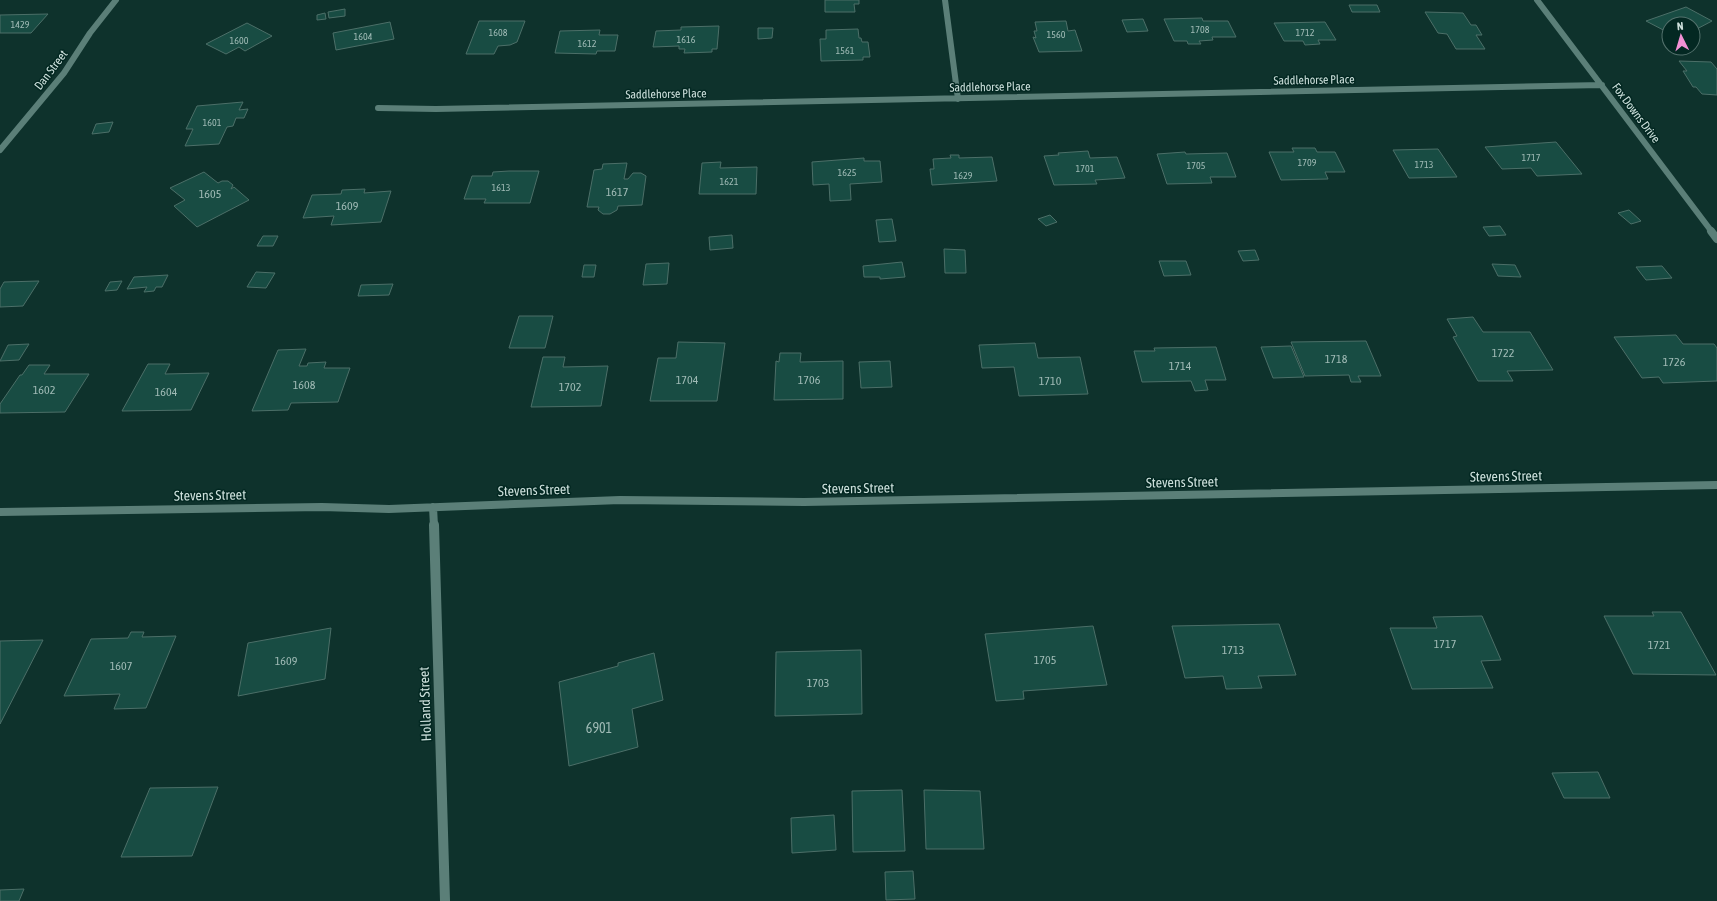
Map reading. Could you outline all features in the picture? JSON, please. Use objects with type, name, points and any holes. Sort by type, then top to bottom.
[{"type":"street","name":"Dan Street","points":[[0,150],[64,73],[90,32],[116,0]]},
{"type":"street","points":[[945,0],[958,99]]},
{"type":"street","name":"Fox Downs Drive","points":[[1537,0],[1717,239]]},
{"type":"street","name":"Saddlehorse Place","points":[[378,108],[444,109],[1602,85]]},
{"type":"street","name":"Stevens Street","points":[[0,512],[322,507],[389,509],[620,500],[812,502],[1717,485]]},
{"type":"street","name":"Holland Street","points":[[433,507],[445,901]]},
{"type":"building","points":[[825,0],[859,0],[859,4],[854,4],[855,12],[825,12]]},
{"type":"building","points":[[1349,5],[1377,5],[1380,12],[1352,12]]},
{"type":"building","points":[[1686,7],[1712,21],[1701,27],[1701,16],[1661,16],[1661,29],[1646,21]]},
{"type":"building","points":[[345,9],[345,16],[329,18],[328,12]]},
{"type":"building","points":[[1425,12],[1463,13],[1471,25],[1476,25],[1482,35],[1476,35],[1485,49],[1456,49],[1447,34],[1438,33]]},
{"type":"building","points":[[325,13],[326,19],[317,20],[317,15]]},
{"type":"building","points":[[48,14],[31,33],[0,33],[0,15]]},
{"type":"building","points":[[1202,18],[1203,21],[1228,21],[1236,37],[1212,37],[1213,40],[1199,41],[1201,44],[1188,44],[1187,41],[1174,41],[1164,19]]},
{"type":"building","points":[[1143,19],[1148,31],[1127,32],[1122,20]]},
{"type":"building","points":[[479,21],[525,21],[517,42],[510,45],[498,46],[494,54],[466,54]]},
{"type":"building","points":[[1066,21],[1068,31],[1075,30],[1082,51],[1039,52],[1033,37],[1036,38],[1034,31],[1037,31],[1035,22]]},
{"type":"building","points":[[390,22],[394,39],[336,50],[333,33]]},
{"type":"building","points":[[1325,22],[1336,40],[1318,40],[1320,44],[1305,45],[1303,41],[1284,41],[1274,23]]},
{"type":"building","points":[[247,23],[272,36],[245,51],[239,47],[226,54],[206,44]]},
{"type":"building","points":[[719,26],[717,49],[712,49],[712,52],[684,53],[685,49],[679,49],[679,46],[653,47],[656,31],[681,30],[681,27]]},
{"type":"building","points":[[758,28],[773,28],[772,38],[758,39]]},
{"type":"building","points":[[858,29],[859,38],[861,38],[862,42],[868,42],[870,57],[863,57],[863,60],[821,61],[820,39],[826,39],[826,30]]},
{"type":"building","points":[[600,30],[599,35],[618,35],[615,51],[597,51],[596,54],[555,53],[560,31]]},
{"type":"building","points":[[1679,61],[1711,62],[1717,69],[1717,95],[1702,94],[1696,87],[1693,87],[1683,71],[1687,71]]},
{"type":"building","points":[[243,102],[239,110],[248,109],[244,118],[236,118],[233,126],[227,127],[219,144],[185,146],[193,129],[186,129],[197,106]]},
{"type":"building","points":[[113,122],[109,132],[92,134],[96,124]]},
{"type":"building","points":[[1556,142],[1582,174],[1537,176],[1531,168],[1502,169],[1485,147]]},
{"type":"building","points":[[1292,148],[1315,148],[1317,152],[1335,152],[1345,172],[1325,172],[1328,179],[1281,180],[1269,152],[1294,152]]},
{"type":"building","points":[[1438,149],[1457,177],[1409,178],[1393,150]]},
{"type":"building","points":[[1088,151],[1090,158],[1117,157],[1125,178],[1095,180],[1097,184],[1054,185],[1044,156],[1059,155],[1058,153]]},
{"type":"building","points":[[1185,152],[1186,154],[1227,153],[1236,177],[1210,177],[1212,183],[1167,184],[1157,154]]},
{"type":"building","points":[[950,155],[959,155],[959,158],[992,157],[997,181],[932,185],[930,169],[934,169],[933,159],[951,158]]},
{"type":"building","points":[[864,158],[864,161],[880,161],[882,182],[850,184],[851,200],[830,201],[829,184],[813,185],[812,162]]},
{"type":"building","points":[[721,162],[720,168],[757,167],[756,194],[699,194],[702,163]]},
{"type":"building","points":[[627,163],[624,179],[628,179],[633,173],[641,173],[646,176],[642,205],[618,206],[617,210],[610,214],[603,214],[598,210],[599,207],[587,207],[594,170],[602,169],[603,164]]},
{"type":"building","points":[[539,171],[530,203],[484,203],[486,199],[464,199],[472,176],[492,176],[493,172]]},
{"type":"building","points":[[204,172],[218,183],[228,181],[233,185],[231,189],[234,187],[249,200],[197,227],[174,206],[185,200],[170,188]]},
{"type":"building","points":[[365,189],[364,193],[391,191],[381,222],[331,225],[334,216],[303,218],[312,195],[341,194],[342,190]]},
{"type":"building","points":[[1629,210],[1641,221],[1631,224],[1618,213]]},
{"type":"building","points":[[1050,215],[1057,222],[1046,226],[1038,219]]},
{"type":"building","points":[[892,219],[896,241],[879,242],[876,220]]},
{"type":"building","points":[[1500,226],[1506,235],[1489,236],[1483,227]]},
{"type":"building","points":[[732,235],[733,248],[710,250],[709,237]]},
{"type":"building","points":[[263,236],[278,236],[273,246],[257,246]]},
{"type":"building","points":[[944,249],[965,250],[966,273],[945,273]]},
{"type":"building","points":[[1255,250],[1259,260],[1243,261],[1238,251]]},
{"type":"building","points":[[1159,261],[1186,261],[1191,275],[1164,276]]},
{"type":"building","points":[[902,262],[905,277],[880,279],[880,277],[864,277],[863,266]]},
{"type":"building","points":[[669,263],[667,284],[643,285],[646,264]]},
{"type":"building","points":[[1492,264],[1515,265],[1521,277],[1498,276]]},
{"type":"building","points":[[584,265],[596,265],[594,277],[582,277]]},
{"type":"building","points":[[1662,266],[1672,278],[1646,280],[1636,267]]},
{"type":"building","points":[[256,272],[275,273],[266,288],[247,287]]},
{"type":"building","points":[[168,275],[162,287],[156,287],[154,291],[144,292],[147,287],[127,289],[134,277]]},
{"type":"building","points":[[39,281],[23,306],[0,307],[0,289],[4,282]]},
{"type":"building","points":[[122,281],[117,290],[105,291],[110,282]]},
{"type":"building","points":[[393,284],[389,295],[358,296],[361,285]]},
{"type":"building","points":[[519,316],[553,316],[545,348],[509,348]]},
{"type":"building","points":[[1473,317],[1483,332],[1530,332],[1553,370],[1507,371],[1513,381],[1478,381],[1453,337],[1457,336],[1447,319]]},
{"type":"building","points":[[1676,335],[1683,344],[1714,344],[1717,348],[1717,381],[1663,383],[1659,377],[1642,378],[1614,337]]},
{"type":"building","points":[[1366,341],[1381,376],[1358,376],[1361,382],[1351,382],[1349,375],[1305,376],[1291,342]]},
{"type":"building","points":[[678,342],[725,343],[717,401],[650,401],[658,358],[676,358]]},
{"type":"building","points":[[1035,343],[1038,358],[1080,357],[1088,394],[1019,396],[1014,367],[982,368],[979,345]]},
{"type":"building","points":[[29,344],[19,360],[0,361],[8,345]]},
{"type":"building","points":[[1291,346],[1304,377],[1273,378],[1261,347]]},
{"type":"building","points":[[1216,347],[1226,380],[1205,380],[1208,390],[1195,391],[1191,381],[1142,382],[1134,351],[1155,351],[1154,348]]},
{"type":"building","points":[[306,349],[299,366],[307,366],[308,363],[326,362],[324,368],[350,368],[338,402],[291,403],[288,410],[252,411],[278,350]]},
{"type":"building","points":[[780,353],[801,353],[800,362],[843,361],[843,399],[774,400],[776,361],[779,362]]},
{"type":"building","points":[[543,357],[565,357],[563,367],[608,366],[601,406],[531,407]]},
{"type":"building","points":[[890,361],[892,387],[861,388],[859,362]]},
{"type":"building","points":[[148,364],[170,364],[165,374],[209,373],[191,410],[122,411]]},
{"type":"building","points":[[29,365],[50,365],[44,374],[89,374],[65,412],[0,413],[0,404],[20,375],[22,375]]},
{"type":"building","points":[[1652,612],[1681,612],[1716,675],[1633,674],[1604,616],[1654,616]]},
{"type":"building","points":[[1482,616],[1501,660],[1481,661],[1493,688],[1412,689],[1390,628],[1437,628],[1433,617]]},
{"type":"building","points":[[1279,624],[1296,675],[1258,676],[1262,688],[1226,689],[1223,676],[1185,678],[1172,626]]},
{"type":"building","points":[[1093,626],[1107,685],[1023,691],[1024,699],[996,701],[985,634]]},
{"type":"building","points":[[331,628],[325,679],[238,696],[248,643]]},
{"type":"building","points":[[131,632],[144,632],[142,637],[176,636],[146,708],[114,709],[120,694],[64,696],[91,639],[128,638]]},
{"type":"building","points":[[43,640],[0,724],[0,641]]},
{"type":"building","points":[[861,650],[862,714],[775,716],[776,652]]},
{"type":"building","points":[[654,653],[663,700],[632,709],[638,747],[569,766],[559,682],[618,666],[618,663]]},
{"type":"building","points":[[1598,772],[1610,798],[1564,798],[1552,773]]},
{"type":"building","points":[[218,787],[192,856],[121,857],[150,788]]},
{"type":"building","points":[[902,790],[905,851],[853,852],[852,791]]},
{"type":"building","points":[[924,790],[980,791],[984,849],[926,849]]},
{"type":"building","points":[[834,815],[836,850],[792,853],[791,818]]},
{"type":"building","points":[[913,871],[915,899],[886,900],[885,872]]},
{"type":"building","points":[[24,889],[19,901],[0,901],[0,890]]}]
